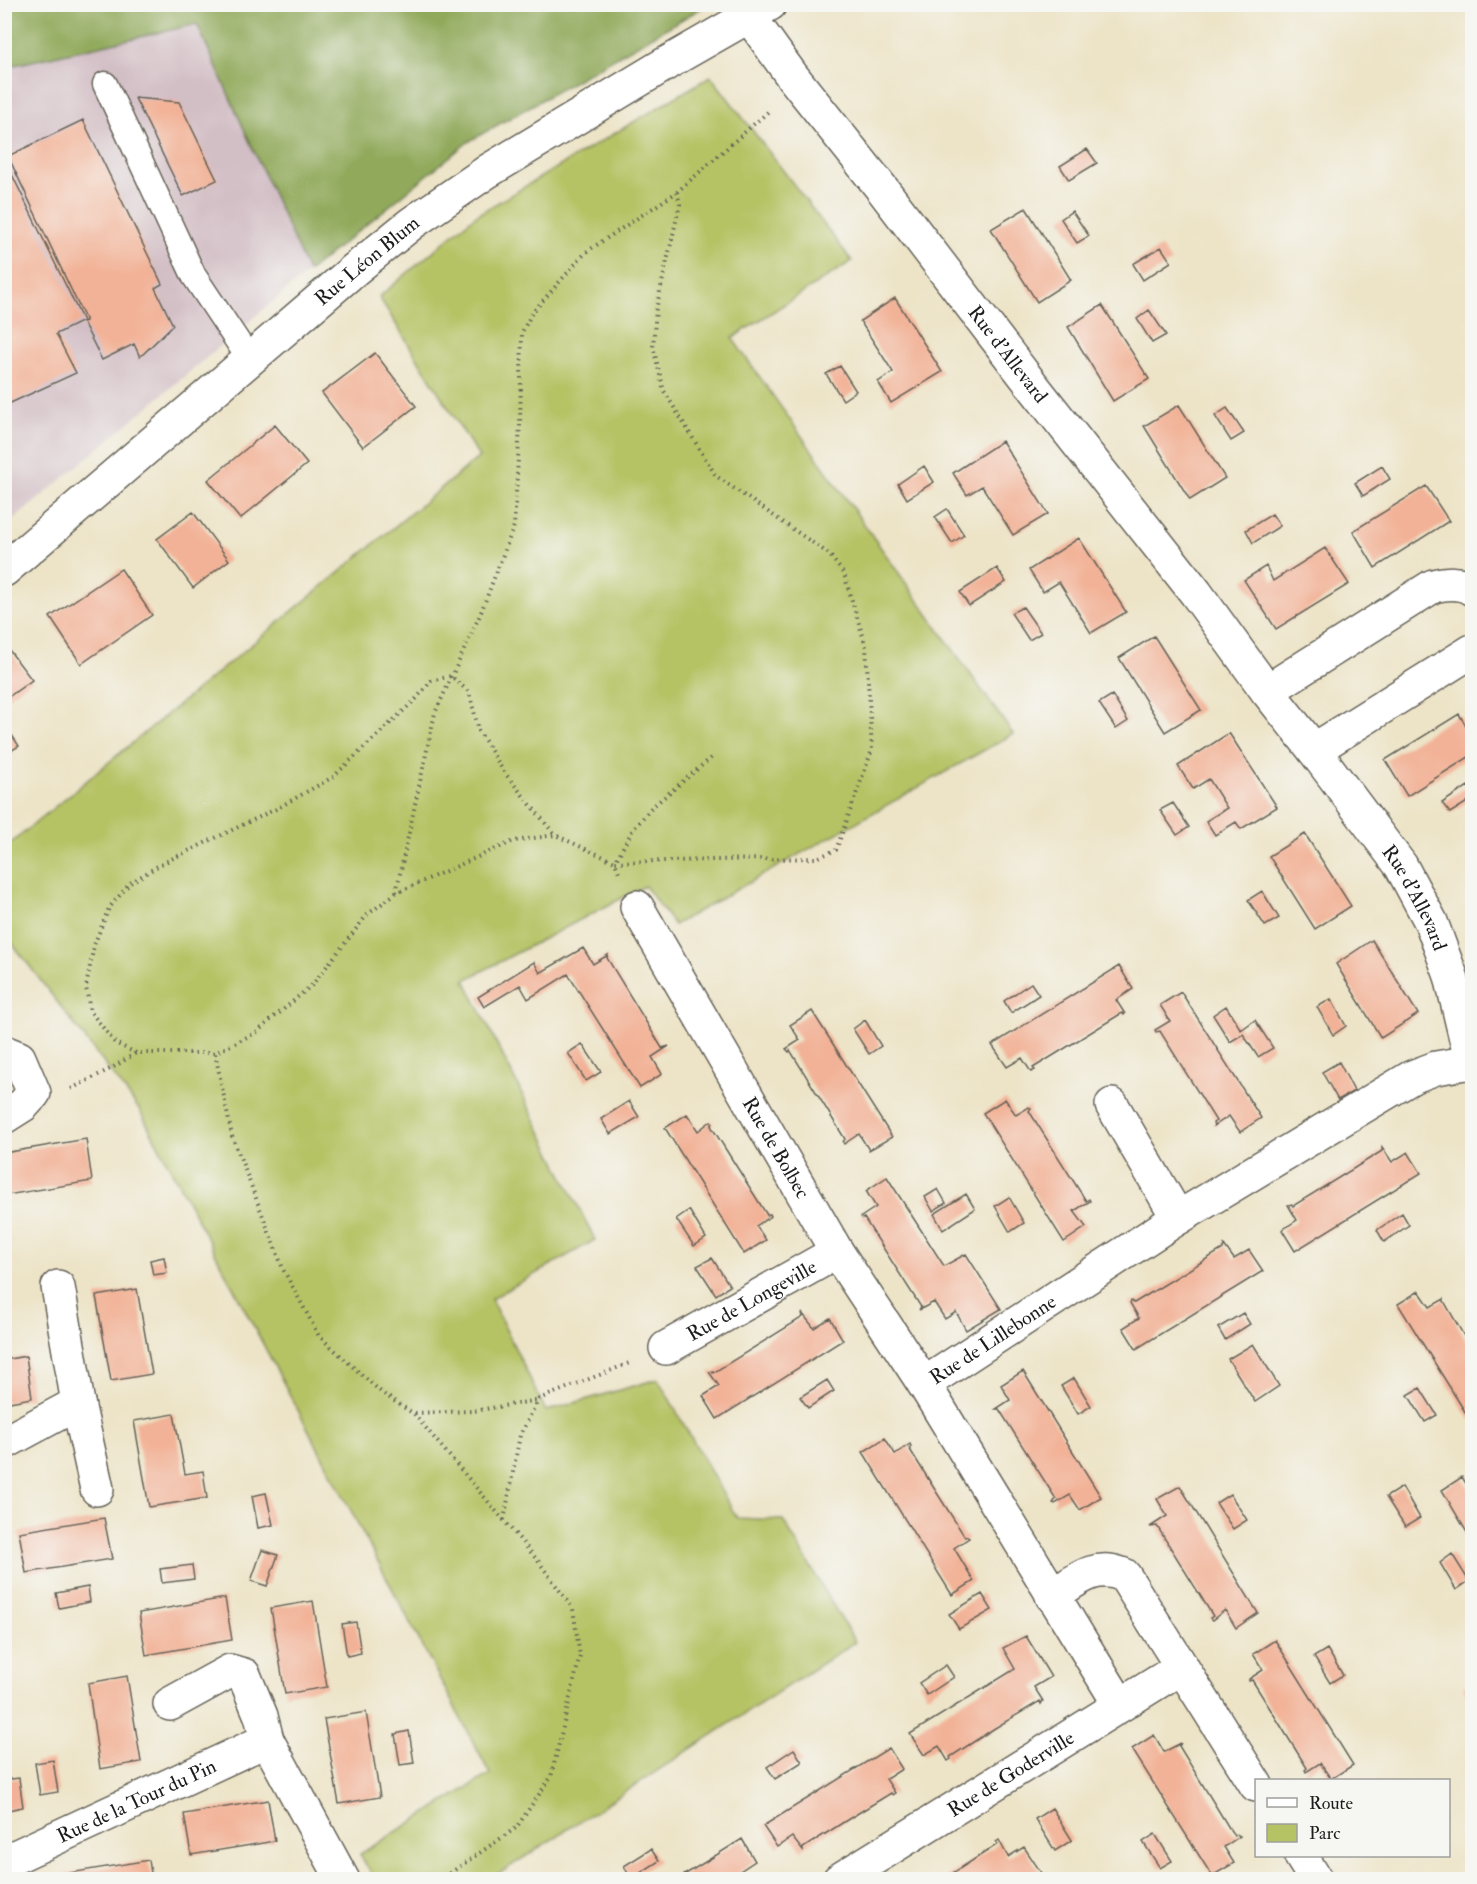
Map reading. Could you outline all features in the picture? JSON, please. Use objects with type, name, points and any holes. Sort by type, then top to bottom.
[{"type":"street","name":"Rue d'Allevard","points":[[760,10],[799,85],[1196,593],[1267,691],[1401,866],[1431,922],[1450,976],[1472,1063]]},
{"type":"street","name":"Rue Léon Blum","points":[[4,570],[412,223],[488,171],[760,10]]},
{"type":"street","points":[[1267,691],[1432,586],[1456,583],[1473,589]]},
{"type":"street","points":[[1314,750],[1473,651]]},
{"type":"street","name":"Rue de Bolbec","points":[[637,907],[837,1252],[924,1384]]},
{"type":"street","points":[[4,1052],[19,1058],[34,1093],[23,1105],[4,1117]]},
{"type":"street","name":"Rue de Lillebonne","points":[[1120,1705],[924,1384],[1178,1218],[1412,1077],[1436,1068],[1472,1063]]},
{"type":"street","points":[[1112,1105],[1178,1218]]},
{"type":"street","name":"Rue de Longeville","points":[[666,1348],[837,1252]]},
{"type":"street","points":[[58,1287],[78,1403],[97,1489]]},
{"type":"street","points":[[4,1443],[78,1403]]},
{"type":"street","points":[[1052,1596],[1088,1573],[1114,1571],[1124,1575],[1255,1782]]},
{"type":"street","name":"Rue de Goderville","points":[[839,1880],[1182,1667]]},
{"type":"street","points":[[171,1704],[230,1671],[244,1675],[261,1716],[267,1740],[343,1880]]},
{"type":"street","name":"Rue de la Tour du Pin","points":[[4,1862],[267,1740]]},
{"type":"street","points":[[1302,1857],[1316,1880]]},
{"type":"lane","points":[[105,84],[194,276],[250,360]]},
{"type":"path","points":[[396,892],[435,713],[480,615],[514,526],[520,425],[522,332],[532,313],[586,252],[677,192],[799,85]]},
{"type":"path","points":[[451,676],[469,692],[479,731],[504,772],[555,836],[615,862],[817,858],[836,850],[872,750],[866,647],[844,574],[829,554],[716,476],[664,391],[653,347],[656,309],[680,204],[677,192]]},
{"type":"path","points":[[451,676],[431,681],[416,699],[333,777],[276,809],[161,864],[130,883],[109,908],[94,945],[86,987],[90,1011],[115,1043],[136,1053],[215,1053],[257,1032],[312,985],[367,915],[396,892],[514,841],[555,836]]},
{"type":"path","points":[[615,862],[632,831],[651,808],[712,757]]},
{"type":"path","points":[[615,862],[630,897],[637,907]]},
{"type":"path","points":[[34,1093],[64,1093],[136,1053]]},
{"type":"path","points":[[215,1053],[232,1136],[284,1271],[319,1336],[382,1393],[414,1413],[539,1562],[573,1609],[580,1656],[551,1777],[516,1828],[440,1880]]},
{"type":"path","points":[[414,1413],[474,1412],[539,1399],[666,1348]]},
{"type":"path","points":[[504,1520],[520,1435],[539,1399]]},
{"type":"shaded area","points":[[197,24],[308,272],[5,527],[5,67]]},
{"type":"green space","points":[[4,5],[707,5],[468,142],[308,272],[197,24],[5,67]]},
{"type":"green space","points":[[711,76],[852,261],[732,338],[1013,734],[674,925],[645,886],[465,980],[595,1240],[491,1299],[546,1411],[658,1379],[737,1518],[783,1520],[855,1642],[491,1879],[374,1879],[360,1854],[490,1774],[139,1109],[5,934],[5,848],[479,457],[379,297],[475,216]]},
{"type":"building","points":[[135,98],[179,102],[217,180],[183,196]]},
{"type":"building","points":[[83,120],[162,284],[155,288],[173,325],[140,357],[134,344],[102,360],[8,156]]},
{"type":"building","points":[[1087,149],[1097,163],[1069,180],[1060,166]]},
{"type":"building","points":[[4,158],[83,321],[56,334],[76,373],[4,406]]},
{"type":"building","points":[[1026,208],[1071,280],[1037,302],[991,229]]},
{"type":"building","points":[[1072,211],[1089,236],[1077,243],[1061,219]]},
{"type":"building","points":[[1161,247],[1171,262],[1143,280],[1133,264]]},
{"type":"building","points":[[895,298],[942,372],[891,403],[878,382],[893,372],[860,321]]},
{"type":"building","points":[[1102,305],[1149,379],[1113,401],[1068,327]]},
{"type":"building","points":[[1149,310],[1166,335],[1152,343],[1137,319]]},
{"type":"building","points":[[375,353],[416,406],[363,447],[322,393]]},
{"type":"building","points":[[840,366],[856,391],[843,400],[826,374]]},
{"type":"building","points":[[1179,405],[1225,478],[1190,500],[1144,426]]},
{"type":"building","points":[[1227,408],[1244,433],[1231,441],[1215,416]]},
{"type":"building","points":[[275,425],[307,464],[240,519],[208,480]]},
{"type":"building","points":[[1002,441],[1048,514],[1013,535],[982,486],[967,495],[953,473]]},
{"type":"building","points":[[924,466],[934,482],[907,499],[898,484]]},
{"type":"building","points":[[1382,466],[1390,479],[1363,496],[1355,483]]},
{"type":"building","points":[[1426,486],[1449,521],[1375,568],[1353,531]]},
{"type":"building","points":[[947,509],[964,535],[952,543],[935,517]]},
{"type":"building","points":[[193,512],[229,560],[193,588],[157,539]]},
{"type":"building","points":[[1272,514],[1280,526],[1253,543],[1246,530]]},
{"type":"building","points":[[1079,538],[1126,612],[1091,633],[1059,582],[1043,592],[1029,570]]},
{"type":"building","points":[[1325,548],[1349,584],[1276,629],[1244,580],[1266,566],[1273,581]]},
{"type":"building","points":[[997,568],[1006,582],[969,606],[960,592]]},
{"type":"building","points":[[121,569],[152,615],[81,664],[50,617]]},
{"type":"building","points":[[1023,607],[1041,633],[1029,640],[1011,613]]},
{"type":"building","points":[[1154,636],[1201,710],[1165,732],[1119,658]]},
{"type":"building","points":[[6,646],[32,680],[4,700],[4,647]]},
{"type":"building","points":[[1112,695],[1128,721],[1116,729],[1099,703]]},
{"type":"building","points":[[1459,714],[1472,736],[1472,755],[1407,796],[1385,760]]},
{"type":"building","points":[[4,723],[19,746],[4,755]]},
{"type":"building","points":[[1229,733],[1277,807],[1241,829],[1236,822],[1215,835],[1206,821],[1227,808],[1209,779],[1193,789],[1178,766]]},
{"type":"building","points":[[1468,786],[1472,799],[1450,813],[1442,803]]},
{"type":"building","points":[[1173,803],[1189,827],[1177,835],[1160,810]]},
{"type":"building","points":[[1305,834],[1351,906],[1315,929],[1269,856]]},
{"type":"building","points":[[1262,891],[1279,918],[1265,926],[1248,900]]},
{"type":"building","points":[[1372,940],[1418,1014],[1381,1038],[1336,964]]},
{"type":"building","points":[[583,948],[593,964],[608,955],[607,958],[662,1048],[669,1046],[652,1057],[662,1074],[640,1088],[568,974],[528,999],[520,985],[484,1007],[478,997],[534,962],[540,973]]},
{"type":"building","points":[[1119,966],[1133,989],[1116,1000],[1124,1015],[1122,1013],[1033,1068],[1035,1070],[1031,1072],[1022,1058],[1007,1067],[992,1045]]},
{"type":"building","points":[[1031,983],[1039,995],[1011,1013],[1004,1001]]},
{"type":"building","points":[[1181,992],[1261,1118],[1240,1132],[1229,1116],[1214,1126],[1213,1123],[1216,1121],[1160,1031],[1155,1030],[1170,1021],[1160,1005]]},
{"type":"building","points":[[1331,999],[1346,1026],[1333,1035],[1317,1007]]},
{"type":"building","points":[[1226,1006],[1241,1030],[1255,1020],[1273,1048],[1258,1057],[1243,1034],[1230,1042],[1213,1015]]},
{"type":"building","points":[[812,1011],[892,1137],[869,1150],[859,1134],[844,1144],[845,1139],[790,1050],[789,1052],[786,1049],[800,1040],[790,1025]]},
{"type":"building","points":[[865,1020],[881,1046],[869,1054],[853,1029]]},
{"type":"building","points":[[582,1044],[601,1072],[586,1081],[568,1053]]},
{"type":"building","points":[[1339,1062],[1354,1091],[1338,1100],[1322,1072]]},
{"type":"building","points":[[1005,1099],[1016,1115],[1031,1108],[1029,1111],[1086,1201],[1089,1199],[1090,1201],[1074,1211],[1086,1227],[1064,1242],[983,1113]]},
{"type":"building","points":[[629,1101],[639,1117],[610,1134],[601,1119]]},
{"type":"building","points":[[687,1114],[698,1131],[711,1121],[713,1123],[711,1126],[767,1215],[771,1216],[756,1226],[766,1240],[744,1254],[665,1128]]},
{"type":"building","points":[[86,1139],[92,1181],[7,1195],[4,1180],[4,1153]]},
{"type":"building","points":[[1382,1147],[1392,1162],[1408,1152],[1421,1173],[1295,1251],[1282,1230],[1297,1220],[1288,1205],[1293,1206],[1382,1151]]},
{"type":"building","points":[[887,1177],[944,1266],[966,1254],[1001,1309],[966,1330],[956,1312],[945,1319],[934,1302],[919,1310],[921,1307],[864,1218],[861,1217],[876,1207],[866,1191]]},
{"type":"building","points":[[938,1189],[946,1203],[933,1211],[925,1197]]},
{"type":"building","points":[[966,1194],[975,1209],[943,1230],[934,1214]]},
{"type":"building","points":[[1009,1197],[1024,1223],[1010,1232],[995,1206]]},
{"type":"building","points":[[689,1210],[706,1238],[694,1246],[676,1219]]},
{"type":"building","points":[[1402,1213],[1409,1225],[1384,1242],[1377,1230]]},
{"type":"building","points":[[1224,1245],[1234,1259],[1249,1250],[1263,1271],[1136,1349],[1123,1328],[1139,1318],[1131,1301],[1134,1303],[1223,1249]]},
{"type":"building","points":[[164,1257],[167,1273],[153,1275],[150,1260]]},
{"type":"building","points":[[712,1258],[730,1286],[716,1295],[697,1266]]},
{"type":"building","points":[[137,1289],[152,1374],[111,1381],[96,1296]]},
{"type":"building","points":[[1419,1291],[1430,1307],[1444,1299],[1472,1350],[1472,1423],[1398,1304]]},
{"type":"building","points":[[802,1313],[814,1328],[830,1318],[843,1340],[717,1419],[703,1396],[719,1386],[709,1372],[713,1371],[713,1373],[803,1317]]},
{"type":"building","points":[[1243,1313],[1250,1324],[1225,1340],[1218,1328]]},
{"type":"building","points":[[1253,1344],[1279,1386],[1255,1402],[1228,1359]]},
{"type":"building","points":[[26,1356],[32,1398],[4,1403],[4,1360]]},
{"type":"building","points":[[1023,1371],[1101,1497],[1080,1510],[1070,1495],[1053,1503],[1056,1499],[999,1409],[996,1409],[1010,1400],[1001,1385]]},
{"type":"building","points":[[1074,1378],[1091,1406],[1078,1414],[1061,1386]]},
{"type":"building","points":[[827,1380],[834,1391],[808,1408],[800,1397]]},
{"type":"building","points":[[1420,1388],[1437,1415],[1425,1422],[1408,1395]]},
{"type":"building","points":[[174,1414],[185,1474],[203,1471],[207,1498],[149,1507],[134,1421]]},
{"type":"building","points":[[885,1438],[895,1454],[910,1444],[909,1448],[937,1493],[965,1537],[969,1538],[954,1548],[974,1581],[952,1595],[863,1452]]},
{"type":"building","points":[[1462,1477],[1472,1493],[1472,1541],[1442,1490]]},
{"type":"building","points":[[1180,1486],[1258,1613],[1236,1628],[1225,1610],[1212,1620],[1210,1618],[1213,1616],[1157,1526],[1150,1527],[1167,1516],[1157,1499]]},
{"type":"building","points":[[1402,1487],[1420,1518],[1405,1527],[1386,1497]]},
{"type":"building","points":[[266,1493],[273,1525],[258,1528],[252,1496]]},
{"type":"building","points":[[1230,1494],[1247,1520],[1233,1529],[1216,1503]]},
{"type":"building","points":[[104,1518],[112,1559],[26,1573],[19,1532]]},
{"type":"building","points":[[262,1550],[278,1555],[267,1586],[251,1581]]},
{"type":"building","points":[[1452,1554],[1469,1581],[1456,1590],[1440,1563]]},
{"type":"building","points":[[192,1565],[194,1579],[162,1583],[160,1569]]},
{"type":"building","points":[[88,1587],[90,1602],[59,1608],[56,1593]]},
{"type":"building","points":[[982,1594],[992,1610],[959,1629],[949,1614]]},
{"type":"building","points":[[225,1598],[232,1640],[146,1655],[139,1613]]},
{"type":"building","points":[[313,1601],[327,1687],[285,1694],[271,1608]]},
{"type":"building","points":[[356,1622],[361,1653],[347,1656],[342,1624]]},
{"type":"building","points":[[1026,1636],[1051,1677],[1034,1687],[1043,1701],[1041,1704],[1040,1701],[995,1728],[950,1757],[948,1761],[939,1746],[924,1755],[910,1734],[1015,1669],[1003,1648]]},
{"type":"building","points":[[1275,1640],[1353,1765],[1331,1779],[1320,1763],[1306,1772],[1307,1768],[1279,1723],[1252,1680],[1249,1681],[1263,1670],[1253,1654]]},
{"type":"building","points":[[1327,1649],[1343,1675],[1330,1683],[1314,1657]]},
{"type":"building","points":[[946,1665],[954,1677],[927,1695],[919,1683]]},
{"type":"building","points":[[127,1676],[141,1762],[100,1769],[88,1683]]},
{"type":"building","points":[[1472,1682],[1472,1702],[1463,1687]]},
{"type":"building","points":[[366,1712],[380,1797],[339,1804],[324,1719]]},
{"type":"building","points":[[409,1731],[414,1763],[400,1765],[395,1734]]},
{"type":"building","points":[[1154,1735],[1164,1752],[1181,1743],[1179,1746],[1234,1836],[1236,1834],[1240,1836],[1224,1847],[1234,1863],[1212,1876],[1132,1749]]},
{"type":"building","points":[[889,1748],[902,1769],[886,1779],[895,1793],[893,1795],[891,1793],[847,1820],[803,1848],[803,1851],[792,1837],[777,1847],[763,1826]]},
{"type":"building","points":[[794,1749],[802,1762],[775,1779],[767,1767]]},
{"type":"building","points":[[53,1760],[58,1792],[40,1795],[35,1763]]},
{"type":"building","points":[[19,1778],[23,1807],[8,1810],[4,1780]]},
{"type":"building","points":[[268,1800],[275,1841],[191,1855],[184,1814]]},
{"type":"building","points":[[1052,1808],[1072,1840],[1055,1851],[1035,1819]]},
{"type":"building","points":[[1155,1834],[1172,1861],[1160,1868],[1143,1842]]},
{"type":"building","points":[[742,1839],[755,1861],[740,1871],[745,1880],[676,1880]]},
{"type":"building","points":[[999,1840],[1008,1857],[1024,1847],[1046,1880],[942,1880],[998,1844],[996,1842]]},
{"type":"building","points":[[651,1849],[659,1861],[631,1879],[624,1866]]},
{"type":"building","points":[[149,1860],[152,1880],[64,1880],[63,1874]]}]
